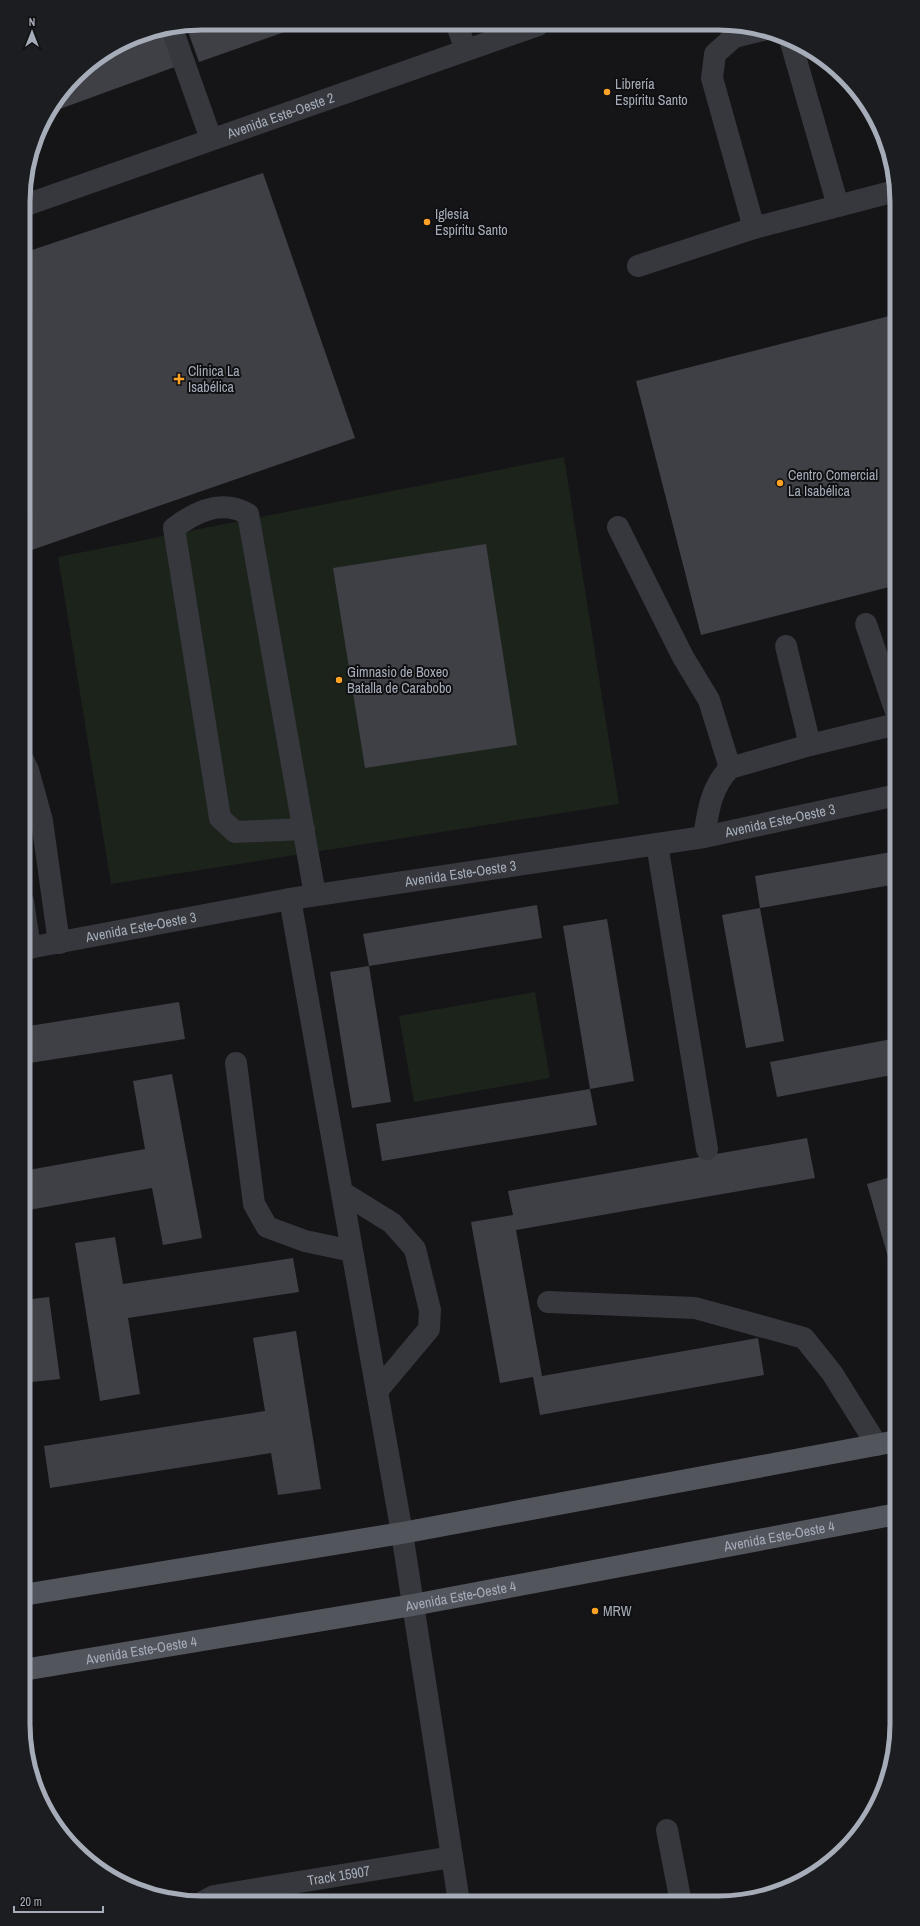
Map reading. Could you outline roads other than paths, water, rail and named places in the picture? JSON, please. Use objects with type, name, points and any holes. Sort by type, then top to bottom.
[{"type":"main road","points":[[30,1594],[402,1533],[887,1443]]},
{"type":"main road","name":"Avenida Este-Oeste 4","points":[[30,1669],[412,1605],[890,1517]]},
{"type":"street","points":[[459,30],[466,50]]},
{"type":"street","name":"Avenida Este-Oeste 2","points":[[30,204],[524,30]]},
{"type":"street","points":[[173,32],[211,139]]},
{"type":"street","points":[[751,33],[734,37],[715,54],[712,78],[754,228]]},
{"type":"street","points":[[792,47],[838,206]]},
{"type":"street","points":[[638,266],[754,228],[890,192]]},
{"type":"street","points":[[304,829],[235,832],[220,818],[174,528],[191,515],[219,507],[238,508],[248,514],[304,829],[315,895]]},
{"type":"street","points":[[618,527],[683,657],[709,700],[730,768]]},
{"type":"street","points":[[866,624],[890,694]]},
{"type":"street","points":[[786,646],[810,745]]},
{"type":"street","points":[[704,837],[709,804],[720,778],[730,768],[810,745],[890,726]]},
{"type":"street","points":[[30,777],[42,821],[59,943]]},
{"type":"street","name":"Avenida Este-Oeste 3","points":[[30,948],[290,899],[704,837],[890,797]]},
{"type":"street","points":[[657,844],[707,1149]]},
{"type":"street","points":[[290,899],[402,1533],[458,1896]]},
{"type":"street","points":[[236,1063],[254,1204],[267,1227],[305,1241],[352,1251]]},
{"type":"street","points":[[342,1192],[392,1223],[416,1249],[430,1310],[429,1329],[377,1391]]},
{"type":"street","points":[[548,1302],[695,1308],[804,1338],[887,1443]]},
{"type":"street","points":[[667,1830],[680,1896]]},
{"type":"street","name":"Track 15907","points":[[214,1896],[452,1857]]},
{"type":"place","name":"Librería Espíritu Santo","points":[[607,92]]},
{"type":"place","name":"Iglesia Espíritu Santo","points":[[427,222]]},
{"type":"place","name":"Clinica La Isabélica","points":[[179,379]]},
{"type":"place","name":"Centro Comercial La Isabélica","points":[[780,483]]},
{"type":"place","name":"Gimnasio de Boxeo Batalla de Carabobo","points":[[339,680]]},
{"type":"place","name":"MRW","points":[[595,1611]]}]
